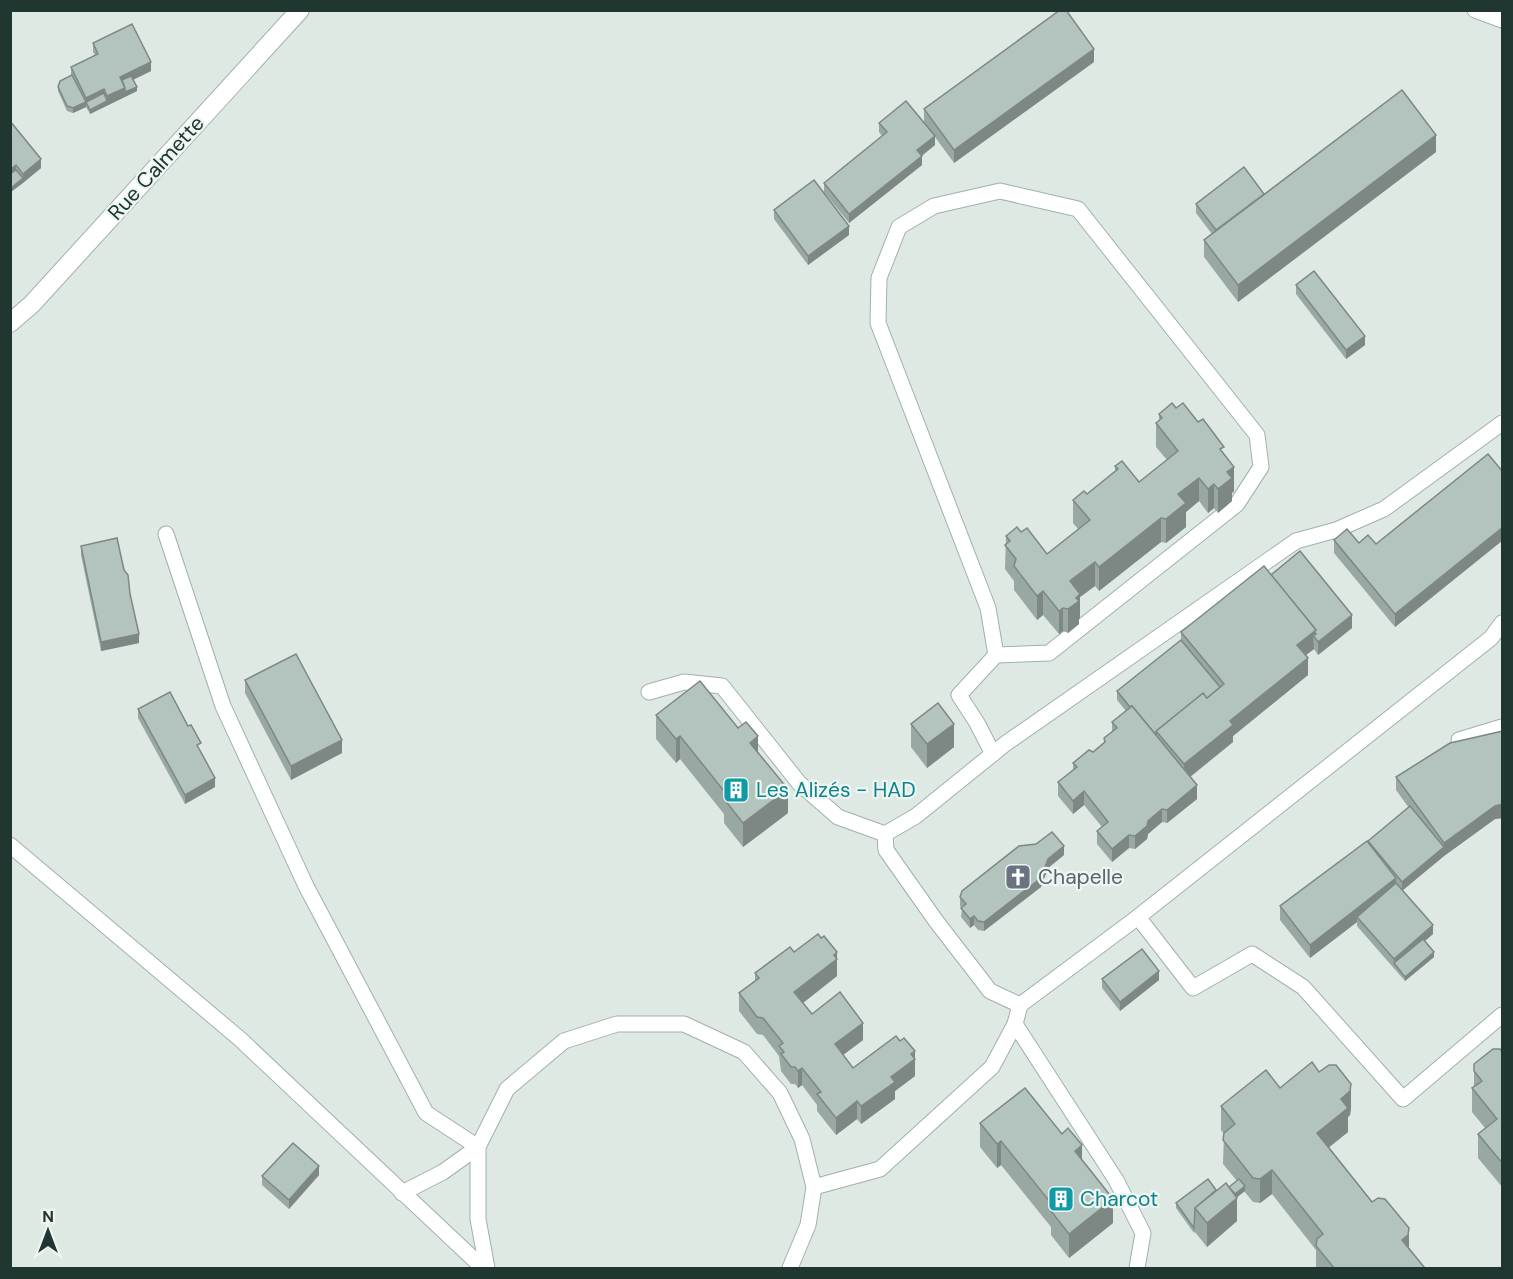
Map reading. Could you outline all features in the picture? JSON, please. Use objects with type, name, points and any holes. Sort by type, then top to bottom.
[{"type":"street","name":"Rue Calmette","points":[[10,323],[32,304],[300,10]]},
{"type":"lane","points":[[1475,10],[1503,20]]},
{"type":"lane","points":[[993,754],[959,695],[996,654],[1049,652],[1237,504],[1261,467],[1257,435],[1078,209],[1000,190],[934,206],[899,227],[879,278],[878,323],[988,608],[996,654]]},
{"type":"lane","points":[[885,834],[916,816],[993,754],[1296,541],[1336,530],[1384,509],[1503,423]]},
{"type":"lane","points":[[166,534],[223,706],[306,886],[426,1113],[478,1147]]},
{"type":"lane","points":[[814,1187],[880,1169],[992,1067],[1015,1024],[1020,1005],[1138,917],[1491,638],[1503,624]]},
{"type":"lane","points":[[649,692],[684,682],[722,686],[799,783],[838,817],[885,834]]},
{"type":"lane","points":[[1459,740],[1503,727]]},
{"type":"lane","points":[[885,834],[886,850],[990,992],[1020,1005]]},
{"type":"lane","points":[[10,845],[240,1039],[485,1269]]},
{"type":"lane","points":[[1138,917],[1193,988],[1252,954],[1303,987],[1403,1099],[1503,1015]]},
{"type":"lane","points":[[485,1269],[478,1219],[478,1147],[507,1089],[564,1041],[617,1024],[684,1024],[744,1052],[780,1093],[802,1139],[814,1187],[808,1226],[790,1269]]},
{"type":"lane","points":[[1015,1024],[1116,1180],[1143,1233],[1137,1269]]},
{"type":"lane","points":[[402,1193],[443,1172],[478,1147]]},
{"type":"building","points":[[1060,10],[1066,10],[1094,49],[954,150],[924,109]]},
{"type":"building","points":[[132,24],[151,62],[120,77],[125,88],[107,96],[104,89],[86,98],[71,67],[98,54],[93,43]]},
{"type":"building","points":[[72,75],[86,102],[73,108],[67,106],[58,87],[60,81]]},
{"type":"building","points":[[131,76],[137,87],[125,92],[122,80]]},
{"type":"building","points":[[1402,90],[1436,135],[1238,285],[1204,240]]},
{"type":"building","points":[[104,93],[107,101],[90,110],[86,102]]},
{"type":"building","points":[[906,101],[935,136],[917,150],[922,156],[849,214],[824,183],[887,132],[879,123]]},
{"type":"building","points":[[10,121],[41,159],[23,174],[16,165],[10,170]]},
{"type":"building","points":[[1244,167],[1264,194],[1216,230],[1196,204]]},
{"type":"building","points":[[16,170],[23,178],[11,188],[10,174]]},
{"type":"building","points":[[814,180],[849,226],[808,256],[774,210]]},
{"type":"building","points":[[1314,271],[1365,336],[1346,350],[1296,285]]},
{"type":"building","points":[[1172,403],[1176,408],[1183,403],[1198,422],[1203,419],[1224,447],[1220,449],[1234,467],[1227,472],[1232,478],[1218,489],[1214,484],[1208,489],[1199,478],[1178,494],[1186,503],[1166,519],[1161,518],[1099,567],[1095,562],[1070,581],[1080,594],[1076,598],[1079,601],[1068,609],[1063,608],[1059,611],[1043,591],[1037,596],[1014,566],[1016,559],[1005,545],[1010,541],[1006,536],[1017,527],[1021,532],[1027,528],[1047,554],[1090,520],[1073,500],[1084,491],[1087,494],[1118,469],[1115,466],[1122,461],[1139,482],[1178,451],[1156,423],[1162,418],[1159,414]]},
{"type":"building","points":[[1488,454],[1503,472],[1503,527],[1395,614],[1334,540],[1347,529],[1359,543],[1368,535],[1376,544]]},
{"type":"building","points":[[117,538],[124,570],[128,575],[139,634],[101,642],[81,546]]},
{"type":"building","points":[[1300,551],[1352,615],[1318,642],[1313,635],[1316,634],[1314,631],[1316,630],[1271,575]]},
{"type":"building","points":[[1264,566],[1316,630],[1297,645],[1308,658],[1230,721],[1233,725],[1184,764],[1156,731],[1203,693],[1207,698],[1224,684],[1181,632]]},
{"type":"building","points":[[1181,640],[1220,687],[1207,698],[1203,693],[1156,731],[1156,735],[1117,691]]},
{"type":"building","points":[[296,654],[342,740],[291,766],[245,680]]},
{"type":"building","name":"Les Alizés - HAD","points":[[700,681],[738,728],[746,722],[758,736],[750,743],[788,789],[743,823],[724,799],[728,796],[680,736],[676,739],[656,715]]},
{"type":"building","points":[[170,692],[188,726],[191,725],[201,743],[197,745],[215,778],[185,795],[138,709]]},
{"type":"building","points":[[938,703],[954,724],[927,744],[911,724]]},
{"type":"building","points":[[1132,706],[1197,785],[1167,810],[1162,809],[1135,836],[1129,835],[1112,849],[1097,831],[1108,822],[1084,791],[1073,801],[1058,782],[1077,767],[1073,763],[1089,750],[1093,752],[1105,742],[1104,738],[1117,728],[1112,722]]},
{"type":"building","points":[[1503,731],[1503,804],[1495,806],[1444,843],[1396,777],[1450,743]]},
{"type":"building","points":[[1410,806],[1444,847],[1402,882],[1368,841]]},
{"type":"building","name":"Chapelle","points":[[1052,832],[1064,846],[1048,859],[1041,878],[984,922],[978,921],[974,916],[970,919],[961,908],[966,904],[960,897],[962,891],[1019,846],[1036,844]]},
{"type":"building","points":[[1367,841],[1396,878],[1310,945],[1280,906]]},
{"type":"building","points":[[1396,883],[1433,925],[1394,959],[1357,917]]},
{"type":"building","points":[[818,934],[821,938],[824,936],[837,952],[834,955],[837,959],[794,992],[812,1014],[840,992],[863,1023],[835,1044],[853,1068],[896,1036],[900,1041],[904,1038],[915,1051],[911,1054],[915,1059],[891,1077],[895,1082],[861,1106],[857,1101],[836,1118],[817,1094],[821,1092],[802,1068],[798,1071],[795,1067],[791,1067],[781,1054],[784,1052],[779,1046],[783,1043],[763,1018],[757,1017],[739,993],[759,978],[755,973],[790,947],[794,952]]},
{"type":"building","points":[[1423,939],[1434,952],[1405,977],[1394,963]]},
{"type":"building","points":[[1142,949],[1159,971],[1120,1002],[1102,979]]},
{"type":"building","points":[[1493,1049],[1500,1049],[1503,1052],[1503,1164],[1478,1134],[1497,1119],[1472,1088],[1482,1081],[1474,1071],[1474,1064]]},
{"type":"building","points":[[1312,1062],[1319,1072],[1329,1065],[1336,1065],[1351,1084],[1350,1091],[1341,1099],[1348,1108],[1317,1133],[1372,1202],[1378,1198],[1385,1199],[1409,1228],[1408,1235],[1402,1240],[1424,1267],[1422,1269],[1335,1269],[1316,1246],[1317,1239],[1323,1234],[1272,1170],[1260,1179],[1253,1178],[1223,1140],[1224,1133],[1235,1124],[1221,1106],[1266,1070],[1280,1088]]},
{"type":"building","name":"Charcot","points":[[1025,1088],[1062,1134],[1068,1128],[1082,1145],[1075,1151],[1113,1199],[1069,1234],[1051,1211],[1055,1208],[1001,1141],[997,1144],[980,1123]]},
{"type":"building","points":[[293,1143],[319,1166],[289,1200],[262,1176]]},
{"type":"building","points":[[1208,1179],[1216,1190],[1195,1208],[1194,1228],[1176,1203]]},
{"type":"building","points":[[1239,1179],[1245,1186],[1235,1194],[1229,1187]]},
{"type":"building","points":[[1226,1183],[1237,1198],[1207,1223],[1195,1208]]},
{"type":"place","name":"Les Alizés - HAD","points":[[736,790]]},
{"type":"place","name":"Chapelle","points":[[1018,877]]},
{"type":"place","name":"Charcot","points":[[1061,1199]]}]
